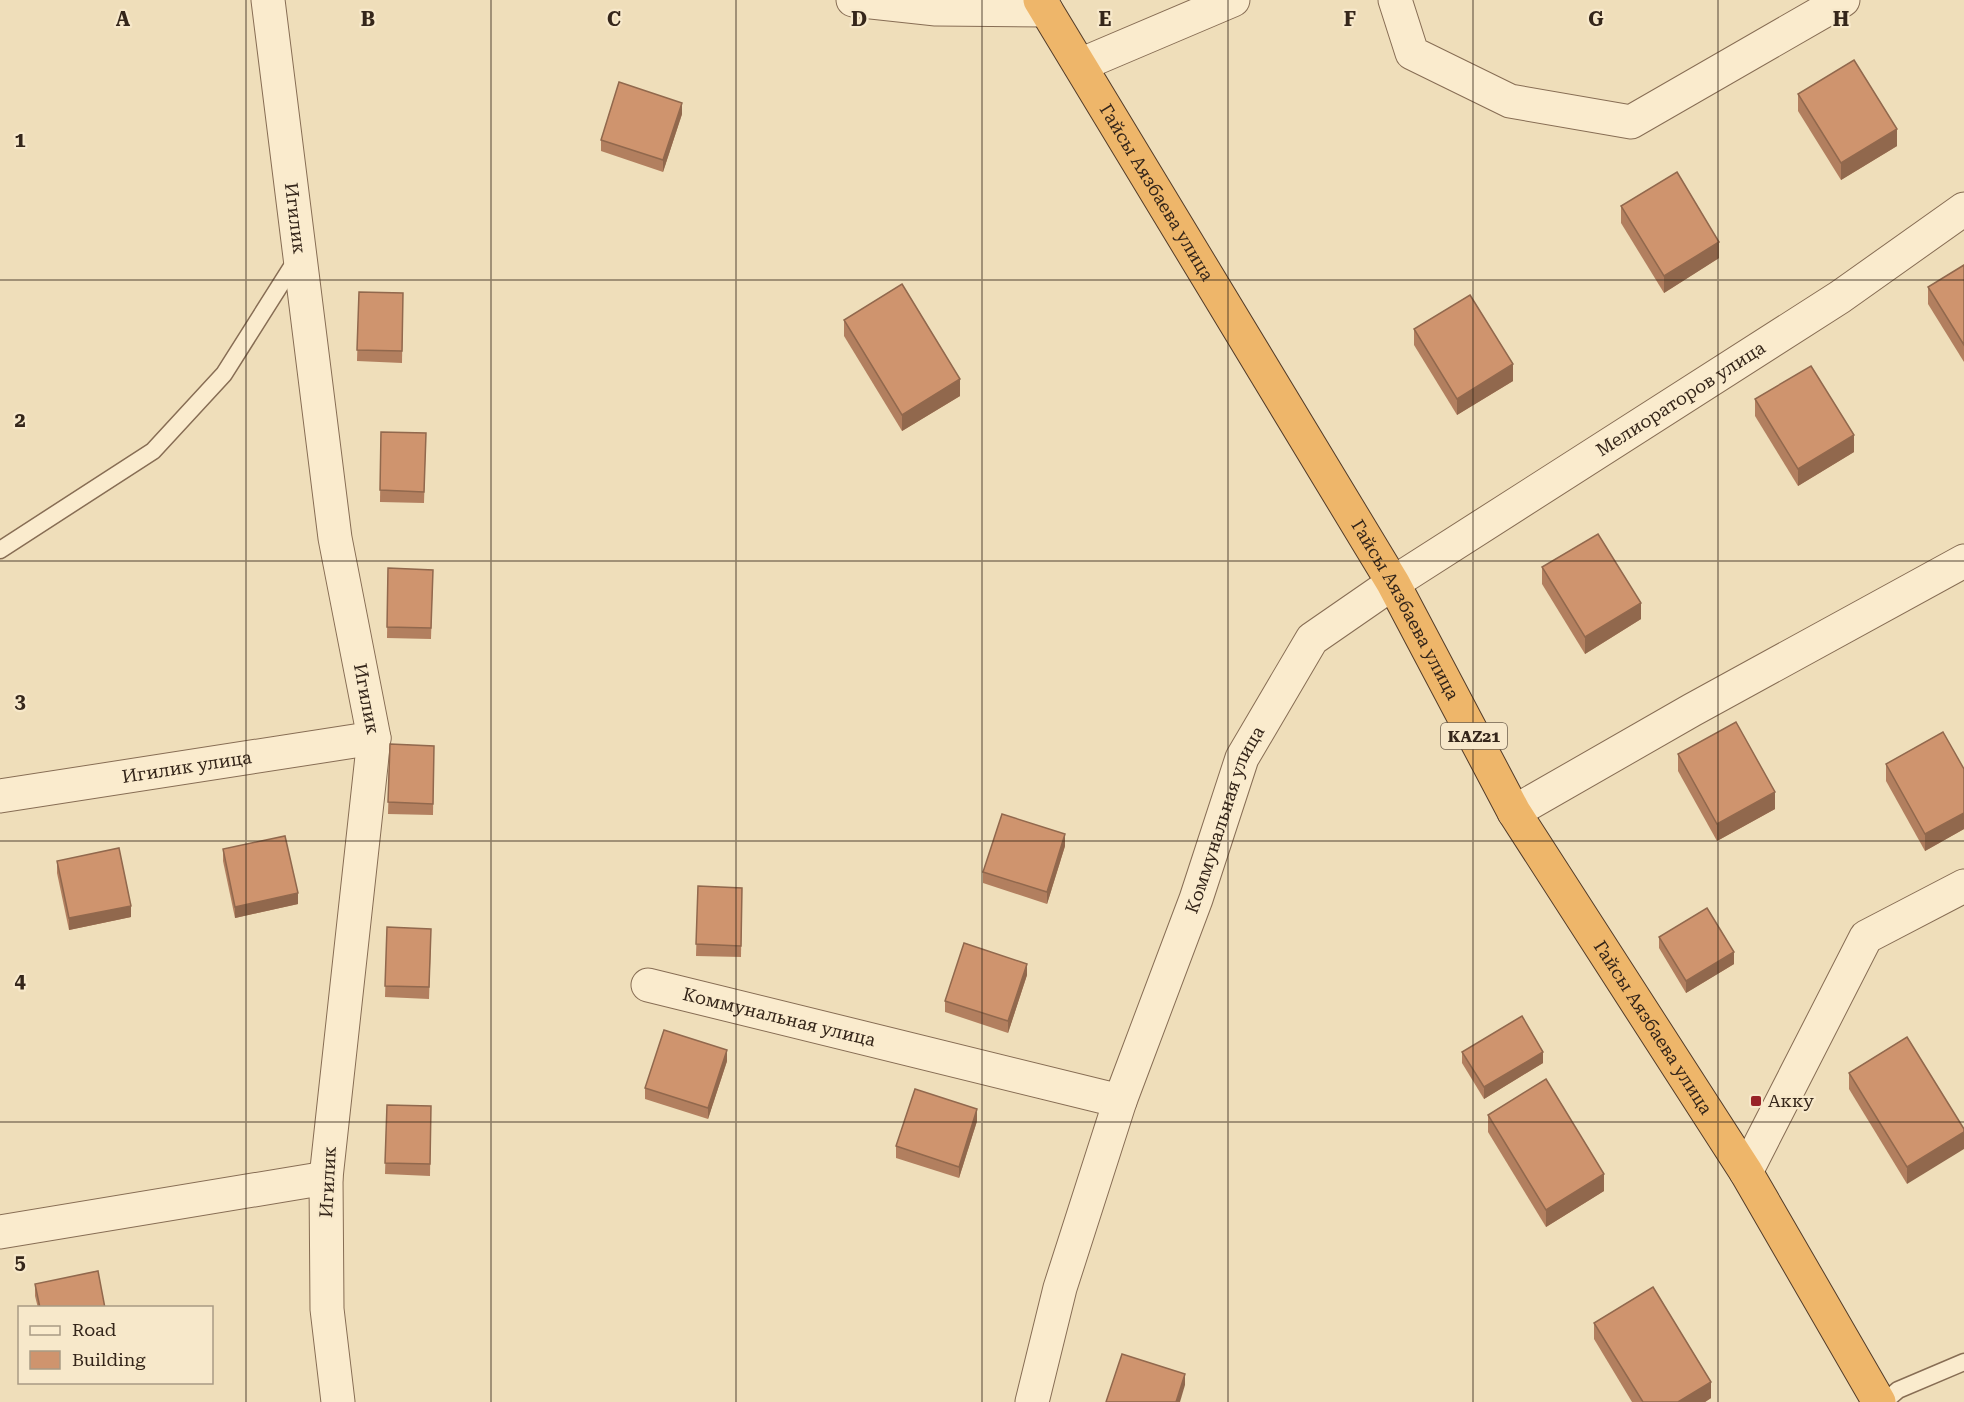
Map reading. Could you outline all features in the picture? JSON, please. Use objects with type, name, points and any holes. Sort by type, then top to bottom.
[{"type":"highway","name":"KAZ21","points":[[1043,5],[1080,64]]},
{"type":"highway","name":"Гайсы Аязбаева улица","points":[[1080,64],[1393,583],[1514,812],[1746,1172],[1879,1402]]},
{"type":"street","name":"Игилик","points":[[268,0],[335,538],[374,738],[326,1178],[327,1309],[338,1402]]},
{"type":"street","points":[[853,0],[936,9],[1043,5]]},
{"type":"street","points":[[1080,64],[1233,0]]},
{"type":"street","points":[[1395,0],[1412,53],[1510,101],[1631,122],[1842,0]]},
{"type":"street","name":"Мелиораторов улица","points":[[1393,583],[1840,297],[1964,209]]},
{"type":"street","points":[[1514,812],[1692,710],[1964,561]]},
{"type":"street","name":"Коммунальная улица","points":[[1032,1402],[1060,1288],[1119,1101],[1197,899],[1242,758],[1312,639],[1393,583]]},
{"type":"street","name":"Игилик улица","points":[[0,796],[374,738]]},
{"type":"street","points":[[1746,1172],[1866,937],[1964,886]]},
{"type":"street","name":"Коммунальная улица","points":[[648,985],[1119,1101]]},
{"type":"street","points":[[0,1232],[326,1178]]},
{"type":"lane","points":[[0,550],[153,451],[224,374],[300,253]]},
{"type":"lane","points":[[1884,1402],[1898,1390],[1964,1362]]},
{"type":"building","points":[[1854,60],[1897,129],[1841,163],[1798,94]]},
{"type":"building","points":[[619,82],[682,103],[663,160],[601,140]]},
{"type":"building","points":[[1677,172],[1719,242],[1664,276],[1621,206]]},
{"type":"building","points":[[1964,265],[1964,345],[1928,287]]},
{"type":"building","points":[[902,284],[960,379],[902,415],[844,320]]},
{"type":"building","points":[[359,292],[403,293],[402,351],[357,350]]},
{"type":"building","points":[[1470,295],[1513,364],[1457,399],[1414,329]]},
{"type":"building","points":[[1811,366],[1854,435],[1798,469],[1755,399]]},
{"type":"building","points":[[381,432],[426,433],[424,492],[380,490]]},
{"type":"building","points":[[1598,534],[1641,603],[1585,637],[1542,567]]},
{"type":"building","points":[[388,568],[433,570],[431,628],[387,627]]},
{"type":"building","points":[[1736,722],[1775,792],[1717,824],[1678,754]]},
{"type":"building","points":[[1943,732],[1964,769],[1964,813],[1925,834],[1886,764]]},
{"type":"building","points":[[390,744],[434,746],[433,804],[388,802]]},
{"type":"building","points":[[1002,814],[1065,834],[1047,892],[983,872]]},
{"type":"building","points":[[285,836],[298,893],[235,907],[223,849]]},
{"type":"building","points":[[119,848],[131,906],[69,918],[57,861]]},
{"type":"building","points":[[698,886],[742,888],[741,946],[696,944]]},
{"type":"building","points":[[1707,908],[1734,952],[1686,981],[1659,937]]},
{"type":"building","points":[[387,927],[431,929],[429,987],[385,986]]},
{"type":"building","points":[[964,943],[1027,964],[1008,1021],[945,1001]]},
{"type":"building","points":[[1522,1016],[1543,1052],[1484,1087],[1462,1052]]},
{"type":"building","points":[[664,1030],[727,1050],[708,1108],[645,1088]]},
{"type":"building","points":[[1907,1037],[1964,1132],[1907,1167],[1849,1073]]},
{"type":"building","points":[[1546,1079],[1604,1174],[1546,1210],[1488,1115]]},
{"type":"building","points":[[915,1089],[977,1109],[959,1167],[896,1146]]},
{"type":"building","points":[[387,1105],[431,1106],[430,1164],[385,1163]]},
{"type":"building","points":[[98,1271],[105,1306],[40,1306],[35,1284]]},
{"type":"building","points":[[1653,1287],[1711,1382],[1678,1402],[1643,1402],[1594,1323]]},
{"type":"building","points":[[1122,1354],[1185,1374],[1176,1402],[1106,1402]]},
{"type":"place","name":"Акку","points":[[1756,1101]]}]
